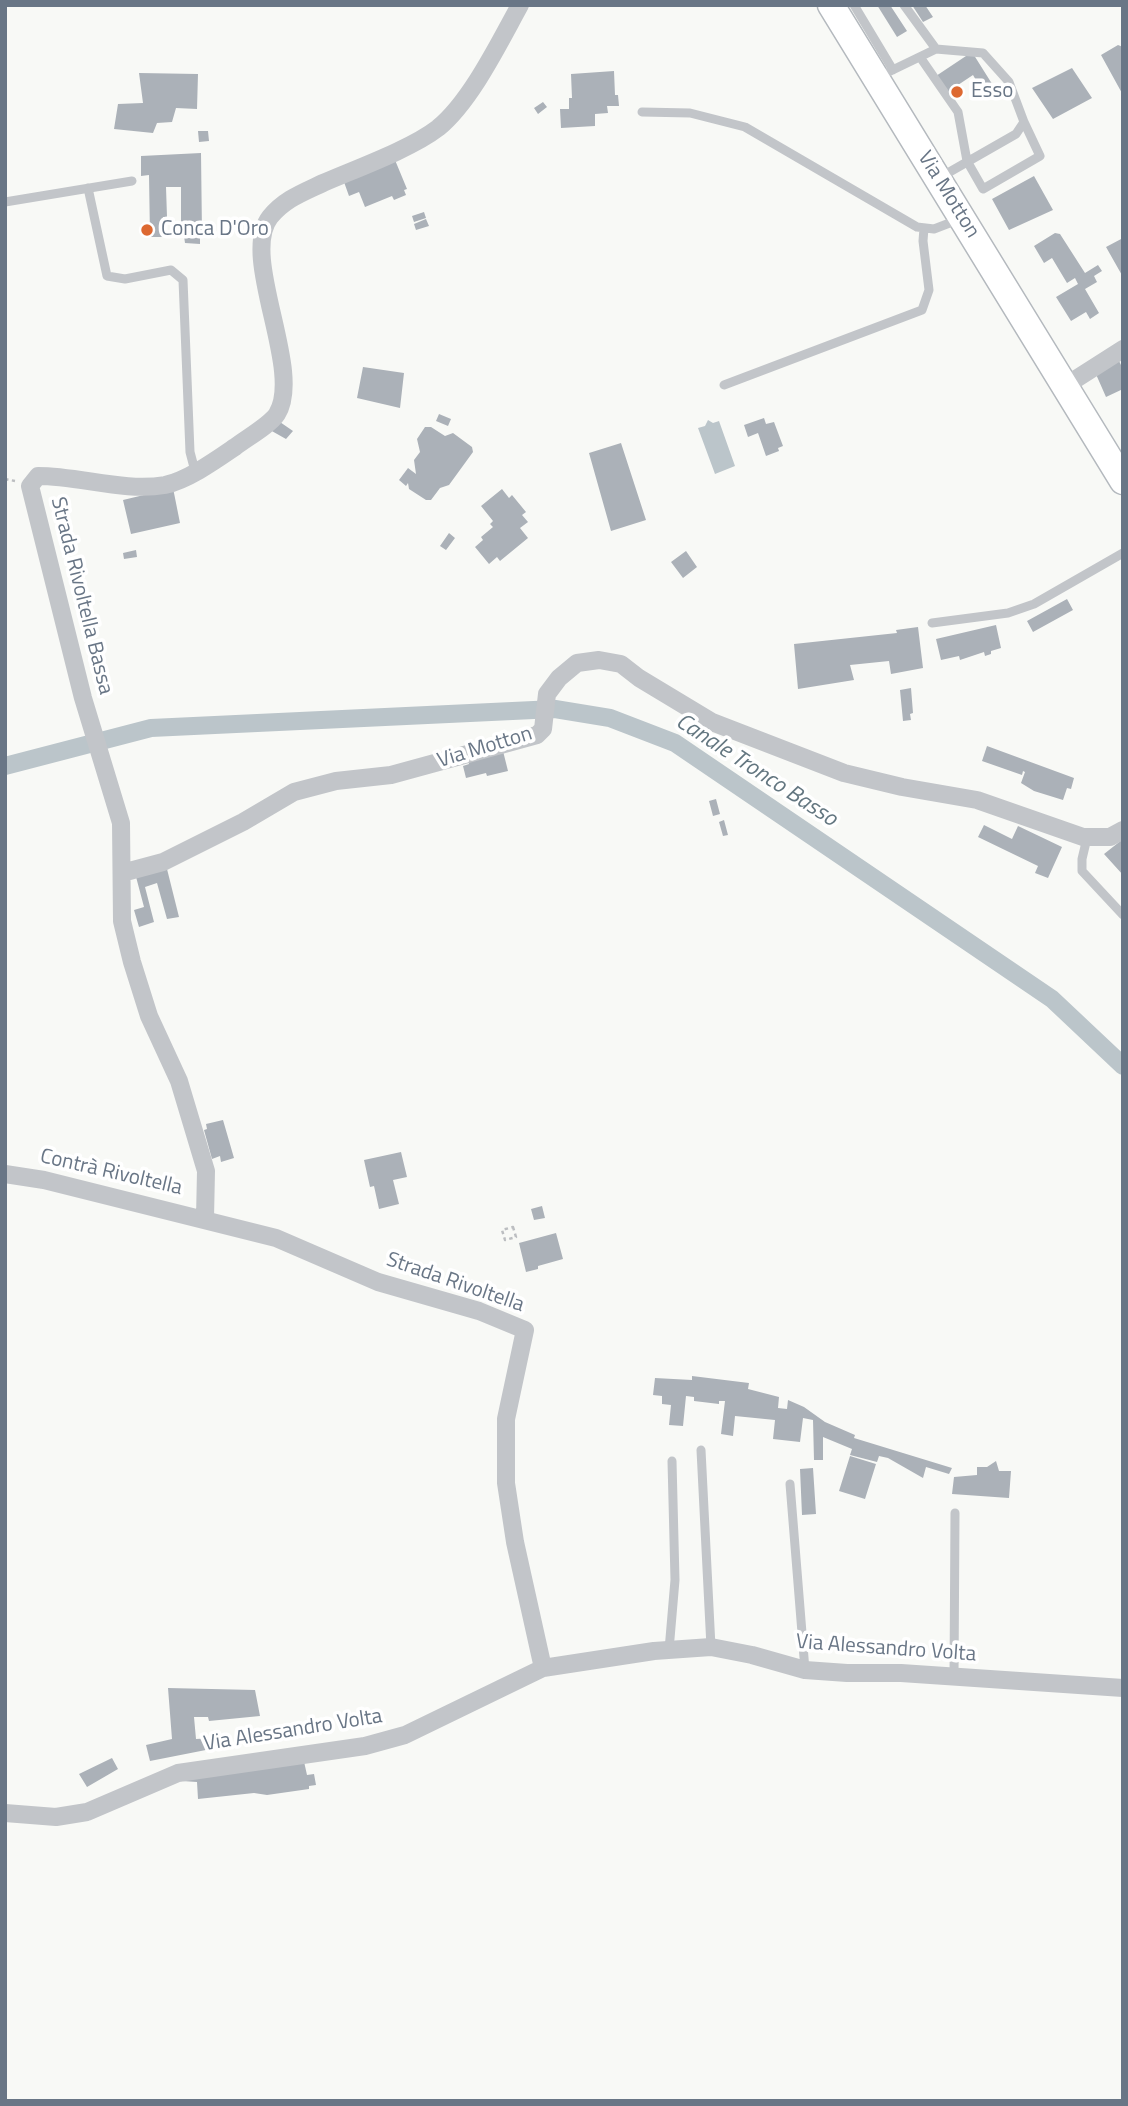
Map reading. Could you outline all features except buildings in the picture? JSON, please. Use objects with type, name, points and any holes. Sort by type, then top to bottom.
[{"type":"main road","name":"Via Motton","points":[[831,5],[885,74],[937,179],[1123,481]]},
{"type":"street","name":"Strada Rivoltella Bassa","points":[[205,1218],[206,1171],[179,1081],[149,1016],[132,962],[122,921],[121,823],[93,733],[30,486],[38,476],[58,476],[139,487],[167,484],[207,466],[276,415],[283,394],[281,364],[261,244],[268,220],[286,200],[405,147],[437,129],[461,104],[520,5]]},
{"type":"street","points":[[1065,386],[1123,349]]},
{"type":"street","name":"Via Motton","points":[[122,873],[163,862],[243,822],[294,792],[336,781],[391,775],[537,736],[543,729],[547,694],[559,678],[577,663],[598,660],[621,664],[639,678],[712,722],[844,773],[902,787],[977,800],[1087,838]]},
{"type":"street","points":[[1087,838],[1110,837],[1123,830]]},
{"type":"street","name":"Contrà Rivoltella","points":[[5,1174],[44,1180],[205,1218]]},
{"type":"street","name":"Strada Rivoltella","points":[[205,1218],[276,1238],[378,1282],[479,1311],[526,1330],[506,1419],[506,1483],[515,1542],[543,1668]]},
{"type":"street","name":"Via Alessandro Volta","points":[[5,1813],[56,1817],[86,1812],[178,1773],[365,1746],[405,1735],[543,1668],[670,1650],[711,1647],[804,1670],[1123,1688]]},
{"type":"lane","points":[[854,5],[885,74],[936,49],[983,52],[1009,82],[1040,156],[983,189],[967,161],[958,112],[920,57]]},
{"type":"lane","points":[[904,5],[936,49]]},
{"type":"lane","points":[[642,111],[690,113],[745,127],[917,227],[934,229],[963,218]]},
{"type":"lane","points":[[937,179],[1016,134],[1024,122]]},
{"type":"lane","points":[[5,202],[132,181]]},
{"type":"lane","points":[[88,188],[107,276],[125,279],[170,270],[183,280],[190,452],[195,471]]},
{"type":"lane","points":[[724,384],[922,310],[929,290],[924,228]]},
{"type":"lane","points":[[932,623],[1008,613],[1034,604],[1123,553]]},
{"type":"lane","points":[[1087,838],[1082,871],[1123,915]]},
{"type":"lane","points":[[701,1450],[711,1647]]},
{"type":"lane","points":[[670,1650],[676,1580],[672,1461]]},
{"type":"lane","points":[[790,1484],[804,1670]]},
{"type":"lane","points":[[954,1677],[955,1513]]},
{"type":"shaded area","points":[[708,420],[713,423],[719,421],[735,466],[715,474],[698,428],[705,426]]},
{"type":"waterway","name":"Canale Tronco Basso","points":[[5,766],[151,728],[555,709],[610,718],[675,743],[1052,999],[1123,1066]]},
{"type":"place","name":"Esso","points":[[957,92]]},
{"type":"place","name":"Conca D'Oro","points":[[147,230]]}]
